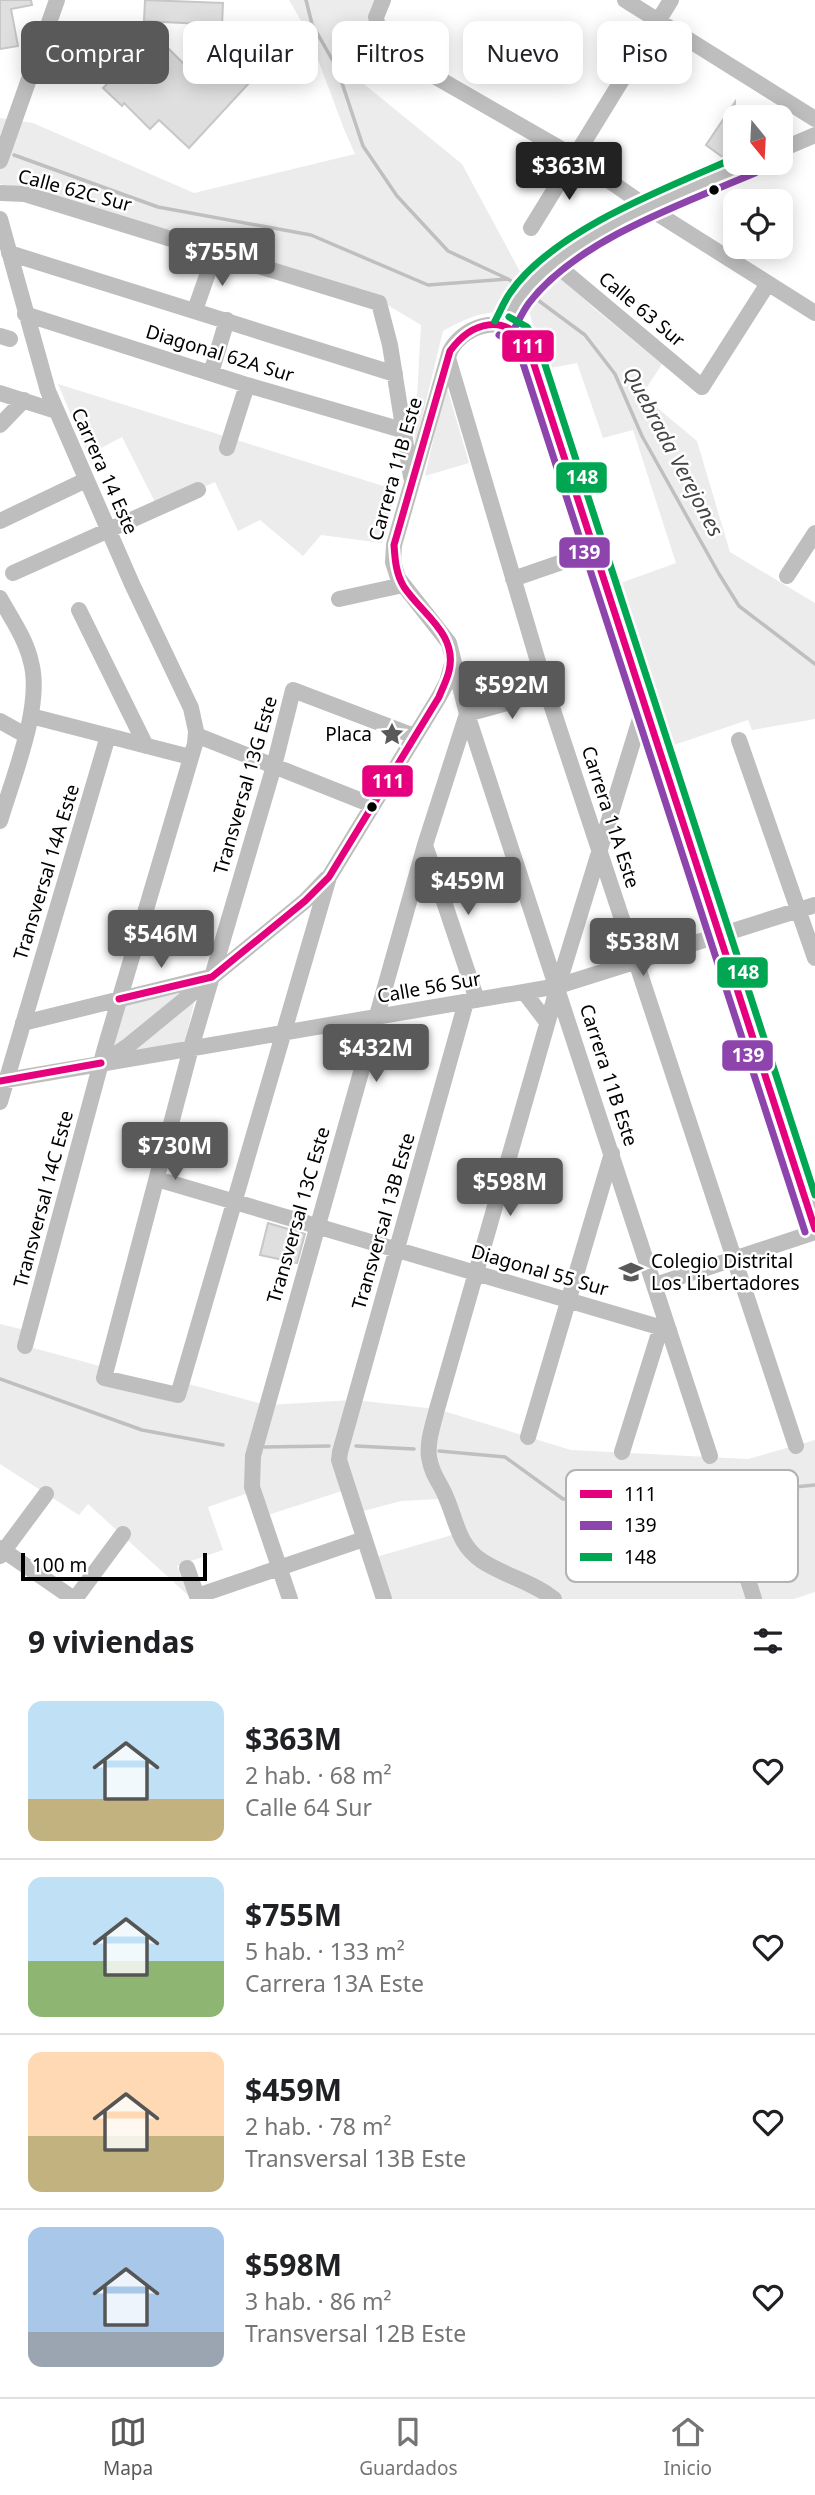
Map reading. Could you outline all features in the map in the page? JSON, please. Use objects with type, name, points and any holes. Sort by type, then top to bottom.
[{"type":"street","points":[[0,161],[57,0]]},
{"type":"street","points":[[383,0],[378,8],[376,21],[383,36],[415,65],[575,157],[647,207],[815,313]]},
{"type":"street","points":[[625,0],[658,21],[671,0]]},
{"type":"street","points":[[692,42],[815,119]]},
{"type":"street","points":[[531,228],[620,84]]},
{"type":"street","points":[[793,144],[815,135]]},
{"type":"street","points":[[504,326],[519,298],[541,274],[603,230],[647,207],[723,175]]},
{"type":"street","name":"Calle 62C Sur","points":[[0,193],[25,194],[379,303],[395,374]]},
{"type":"street","name":"Carrera 14 Este","points":[[0,219],[25,314],[56,411],[191,708],[196,733]]},
{"type":"street","points":[[9,253],[395,374],[412,483]]},
{"type":"street","points":[[195,310],[215,253]]},
{"type":"street","name":"Calle 63 Sur","points":[[554,264],[702,387],[767,285]]},
{"type":"street","name":"Diagonal 62A Sur","points":[[25,314],[247,385],[402,430]]},
{"type":"street","points":[[211,373],[228,320]]},
{"type":"street","points":[[448,358],[454,345],[471,330],[485,325],[504,326],[520,335],[528,346],[815,1230],[735,1261],[655,1285]]},
{"type":"street","name":"Carrera 11B Este","points":[[448,358],[393,553],[395,570],[403,586],[449,643],[467,714],[655,1285],[665,1329],[710,1456]]},
{"type":"street","name":"Carrera 11A Este","points":[[448,358],[547,692],[796,1446]]},
{"type":"street","points":[[227,448],[247,385]]},
{"type":"street","points":[[0,393],[56,411]]},
{"type":"street","points":[[0,425],[24,400]]},
{"type":"street","points":[[0,521],[86,480]]},
{"type":"street","points":[[13,573],[198,489]]},
{"type":"street","points":[[787,576],[815,533]]},
{"type":"street","points":[[513,579],[594,551]]},
{"type":"street","points":[[339,599],[403,586]]},
{"type":"street","points":[[0,598],[22,639],[34,671],[35,694],[31,716],[1,813]]},
{"type":"street","points":[[79,610],[146,746]]},
{"type":"street","points":[[101,1063],[129,1045],[305,901],[328,877],[447,682],[453,661]]},
{"type":"street","name":"Transversal 13G Este","points":[[233,1202],[177,1395],[104,1378],[191,1048],[274,766],[293,690],[414,736]]},
{"type":"street","points":[[467,714],[547,692]]},
{"type":"street","points":[[554,1599],[532,1585],[483,1562],[466,1547],[456,1530],[446,1495],[434,1474],[429,1455],[430,1442],[436,1409],[547,1022],[644,706]]},
{"type":"street","name":"Transversal 13C Este","points":[[290,1599],[252,1487],[255,1445],[375,1017],[425,845],[467,714]]},
{"type":"street","points":[[31,716],[190,757]]},
{"type":"street","points":[[0,721],[25,735]]},
{"type":"street","points":[[196,733],[373,805]]},
{"type":"street","name":"Transversal 14C Este","points":[[25,1346],[101,1063],[196,733]]},
{"type":"street","name":"Transversal 14A Este","points":[[0,1102],[8,1047],[23,1023],[108,736]]},
{"type":"street","points":[[739,740],[807,908],[815,958]]},
{"type":"street","points":[[425,845],[472,1001]]},
{"type":"street","points":[[233,1202],[328,877]]},
{"type":"street","name":"Calle 56 Sur","points":[[3,1081],[558,986],[807,908]]},
{"type":"street","points":[[23,1023],[212,977]]},
{"type":"street","points":[[524,992],[547,1022]]},
{"type":"street","name":"Transversal 13B Este","points":[[364,1538],[339,1460],[340,1452],[396,1250],[472,1001]]},
{"type":"street","points":[[528,1437],[612,1153]]},
{"type":"street","name":"Diagonal 55 Sur","points":[[157,1179],[665,1329]]},
{"type":"street","points":[[622,1452],[665,1329]]},
{"type":"street","points":[[46,1494],[1,1552],[75,1599],[123,1534]]},
{"type":"street","points":[[187,1568],[198,1597],[364,1538],[384,1599]]},
{"type":"street","points":[[749,1582],[754,1599]]},
{"type":"shaded area","points":[[289,0],[375,0],[368,21],[332,21],[332,84],[364,84],[462,164],[524,279],[502,312],[471,317],[443,331],[414,451],[421,325],[374,297],[0,184],[0,118],[33,123],[194,193],[355,154],[318,60],[318,21],[301,21]]},
{"type":"shaded area","points":[[558,276],[662,364],[642,395],[697,441],[730,552],[815,603],[815,719],[752,730],[748,720],[671,746],[618,584],[676,563],[633,430],[603,438],[577,363],[545,369],[529,311]]},
{"type":"shaded area","points":[[58,384],[396,490],[382,543],[321,535],[303,556],[260,520],[238,531],[215,482],[158,508],[122,437],[88,455]]},
{"type":"shaded area","points":[[446,384],[469,463],[425,476]]},
{"type":"shaded area","points":[[184,990],[112,1052],[125,1006]]},
{"type":"shaded area","points":[[195,999],[185,1042],[128,1054]]},
{"type":"shaded area","points":[[0,1324],[29,1331],[26,1346],[107,1368],[104,1378],[177,1395],[181,1382],[266,1405],[354,1400],[437,1409],[571,1450],[748,1459],[815,1440],[815,1592],[794,1599],[391,1599],[376,1557],[452,1535],[438,1499],[401,1501],[356,1513],[348,1489],[268,1515],[257,1490],[208,1507],[223,1550],[177,1566],[190,1597],[88,1504],[79,1515],[0,1464]]},
{"type":"building","points":[[0,0],[31,0],[32,5],[11,9],[18,46],[0,49]]},
{"type":"building","points":[[145,0],[223,3],[222,21],[144,21]]},
{"type":"building","points":[[169,49],[183,63],[183,84],[248,84],[189,148],[159,120],[150,129],[124,103],[122,106],[103,88],[107,84],[169,84]]},
{"type":"building","points":[[723,120],[723,157],[706,145]]},
{"type":"building","points":[[268,1223],[305,1234],[297,1263],[260,1255]]},
{"type":"waterway","name":"Quebrada Verejones","points":[[306,0],[312,24],[337,68],[363,146],[397,196],[448,251],[522,288]]},
{"type":"waterway","points":[[14,155],[158,207],[311,235],[428,285],[508,279]]},
{"type":"waterway","name":"Quebrada Verejones","points":[[531,295],[585,335],[615,374],[642,436],[739,606],[815,664]]},
{"type":"waterway","points":[[0,1379],[142,1430],[223,1445]]},
{"type":"waterway","points":[[265,1447],[329,1446]]},
{"type":"waterway","points":[[356,1446],[414,1449]]},
{"type":"waterway","points":[[439,1451],[505,1457],[566,1499]]},
{"type":"waterway","points":[[798,1487],[815,1485]]},
{"type":"transit line","name":"148","points":[[495,321],[510,293],[529,271],[553,250],[613,213],[723,163]]},
{"type":"transit line","name":"139","points":[[513,331],[529,303],[575,260],[633,226],[750,175]]},
{"type":"transit line","name":"148","points":[[509,317],[527,327],[538,343],[815,1195]]},
{"type":"transit line","name":"111","points":[[119,999],[212,977],[305,901],[329,877],[439,697],[449,671],[448,646],[437,625],[401,582],[396,567],[394,545],[450,351],[468,333],[489,325],[499,325],[519,336],[528,346],[815,1229]]},
{"type":"transit line","name":"139","points":[[499,335],[513,343],[519,351],[805,1232]]},
{"type":"transit line","name":"111","points":[[0,1081],[101,1063]]},
{"type":"place","name":"Placa","points":[[392,734]]},
{"type":"place","name":"Colegio Distrital Los Libertadores","points":[[631,1272]]}]
